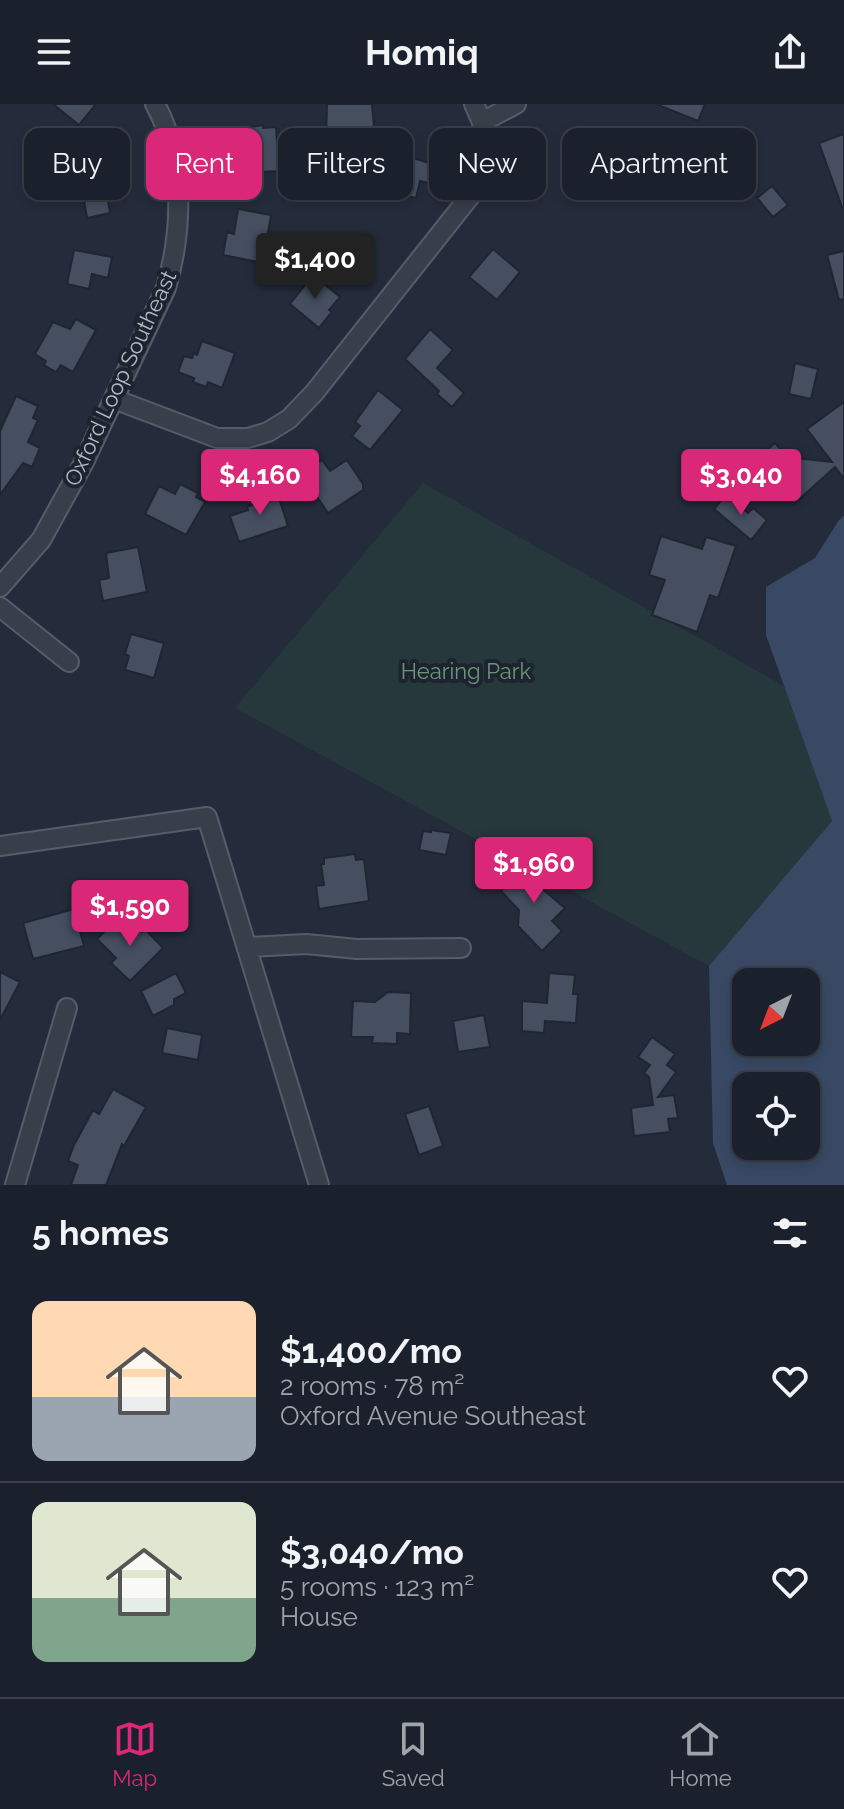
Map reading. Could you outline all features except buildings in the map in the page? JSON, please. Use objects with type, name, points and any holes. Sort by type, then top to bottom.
[{"type":"street","name":"Oxford Loop Southeast","points":[[0,587],[41,540],[83,464],[166,288],[175,257],[178,209],[175,155],[155,104]]},
{"type":"street","points":[[114,399],[217,438],[248,438],[268,432],[289,419],[314,393],[475,190],[484,147],[482,122],[474,104]]},
{"type":"street","points":[[482,122],[516,104]]},
{"type":"street","points":[[0,607],[69,662]]},
{"type":"street","points":[[0,846],[207,817],[319,1185]]},
{"type":"street","points":[[247,947],[306,944],[357,949],[461,948]]},
{"type":"street","points":[[15,1185],[67,1008]]},
{"type":"green space","name":"Hearing Park","points":[[423,483],[784,686],[832,821],[709,966],[235,708]]},
{"type":"water","points":[[844,516],[844,1185],[727,1185],[713,1143],[709,966],[832,821],[766,635],[766,587],[815,558]]}]
